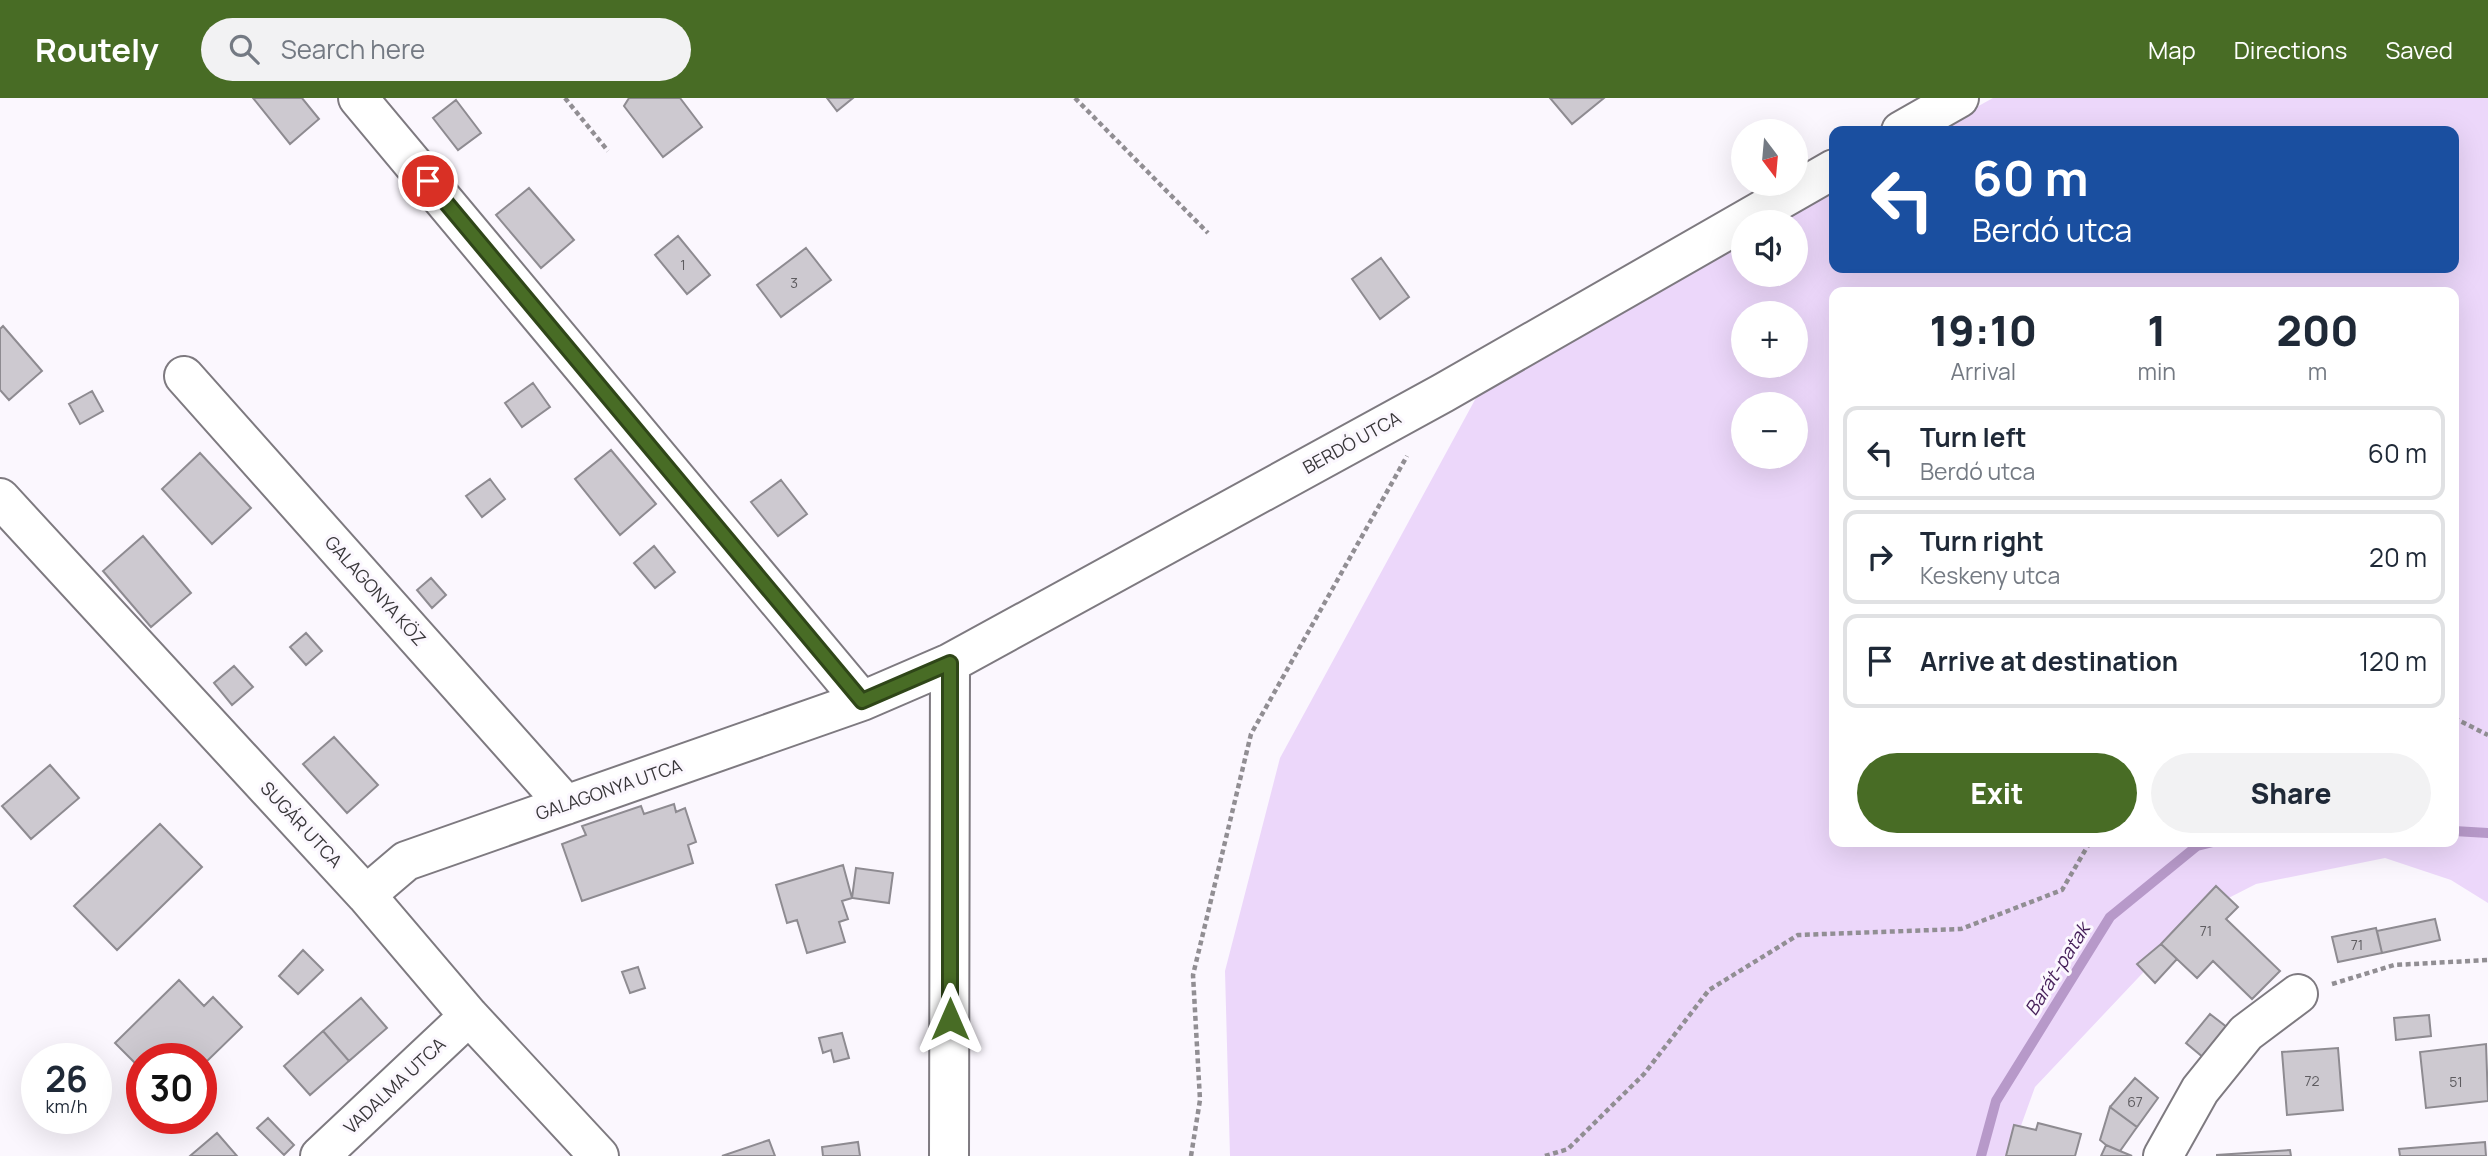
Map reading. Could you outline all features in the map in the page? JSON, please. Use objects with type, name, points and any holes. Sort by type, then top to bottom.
[{"type":"street","points":[[358,98],[862,701]]},
{"type":"street","points":[[1910,126],[1959,98]]},
{"type":"street","name":"BERDÓ UTCA","points":[[862,701],[950,663],[1455,386],[1829,172]]},
{"type":"street","name":"GALAGONYA KÖZ","points":[[184,376],[566,805]]},
{"type":"street","name":"SUGÁR UTCA","points":[[0,498],[366,895],[469,1016],[599,1156]]},
{"type":"street","points":[[950,663],[950,1156]]},
{"type":"street","name":"GALAGONYA UTCA","points":[[366,895],[406,861],[862,701]]},
{"type":"street","points":[[2164,1156],[2200,1090],[2246,1033],[2298,994]]},
{"type":"street","name":"VADALMA UTCA","points":[[320,1156],[469,1016]]},
{"type":"path","points":[[565,98],[608,151]]},
{"type":"path","points":[[1075,98],[1208,233]]},
{"type":"path","points":[[1191,1156],[1200,1100],[1193,975],[1251,734],[1409,454]]},
{"type":"path","points":[[2459,720],[2488,735]]},
{"type":"path","points":[[1545,1156],[1568,1149],[1644,1074],[1709,989],[1798,935],[1961,929],[2062,890],[2087,847]]},
{"type":"path","points":[[2298,994],[2394,965],[2488,960]]},
{"type":"shaded area","points":[[1993,98],[2488,98],[2488,903],[2451,880],[2385,858],[2256,884],[2207,909],[2189,924],[2035,1087],[2010,1156],[1230,1156],[1225,971],[1280,758],[1483,385],[1731,245],[1731,287],[1808,287],[1808,210],[1793,210],[1829,190],[1829,273],[2459,273],[2459,126],[1942,126]]},
{"type":"building","points":[[253,98],[302,98],[319,119],[290,144]]},
{"type":"building","points":[[629,98],[680,98],[702,127],[663,157],[624,106]]},
{"type":"building","points":[[827,98],[853,98],[837,111]]},
{"type":"building","points":[[1550,98],[1604,98],[1572,124]]},
{"type":"building","points":[[456,100],[481,133],[458,150],[433,118]]},
{"type":"building","points":[[529,188],[574,240],[541,268],[496,215]]},
{"type":"building","points":[[678,236],[710,275],[687,294],[655,255]]},
{"type":"building","points":[[806,248],[831,280],[781,317],[757,285]]},
{"type":"building","points":[[1381,258],[1409,297],[1380,319],[1352,279]]},
{"type":"building","points":[[3,326],[42,371],[9,400],[0,390],[0,329]]},
{"type":"building","points":[[533,383],[550,407],[522,427],[505,403]]},
{"type":"building","points":[[92,391],[103,411],[80,424],[69,404]]},
{"type":"building","points":[[611,450],[656,504],[620,535],[575,479]]},
{"type":"building","points":[[200,453],[251,508],[212,544],[162,489]]},
{"type":"building","points":[[490,479],[505,499],[482,517],[466,496]]},
{"type":"building","points":[[781,480],[807,514],[778,536],[751,502]]},
{"type":"building","points":[[143,536],[191,593],[151,627],[103,571]]},
{"type":"building","points":[[654,546],[675,572],[655,588],[634,563]]},
{"type":"building","points":[[431,578],[446,595],[432,608],[417,590]]},
{"type":"building","points":[[306,633],[322,651],[306,665],[290,647]]},
{"type":"building","points":[[234,666],[253,687],[232,705],[214,683]]},
{"type":"building","points":[[334,737],[378,785],[347,813],[303,764]]},
{"type":"building","points":[[50,765],[79,798],[31,839],[2,806]]},
{"type":"building","points":[[674,804],[676,812],[685,808],[696,842],[688,845],[693,863],[582,901],[562,844],[586,835],[582,826],[641,806],[644,814]]},
{"type":"building","points":[[160,824],[202,867],[117,950],[74,906]]},
{"type":"building","points":[[843,865],[852,898],[842,901],[848,919],[839,922],[845,942],[807,953],[797,920],[787,923],[776,885]]},
{"type":"building","points":[[856,868],[893,873],[889,903],[852,898]]},
{"type":"building","points":[[2216,886],[2238,907],[2226,919],[2280,971],[2252,999],[2213,961],[2197,978],[2161,944]]},
{"type":"building","points":[[2435,919],[2440,940],[2382,953],[2377,931]]},
{"type":"building","points":[[2376,928],[2382,953],[2338,962],[2332,937]]},
{"type":"building","points":[[2161,944],[2177,959],[2155,983],[2137,964]]},
{"type":"building","points":[[303,950],[323,970],[298,994],[279,976]]},
{"type":"building","points":[[638,967],[645,988],[630,993],[622,972]]},
{"type":"building","points":[[179,980],[204,1006],[213,997],[242,1027],[217,1051],[217,1043],[126,1043],[126,1054],[115,1043]]},
{"type":"building","points":[[361,998],[387,1028],[349,1061],[323,1031]]},
{"type":"building","points":[[2210,1014],[2228,1028],[2204,1058],[2186,1043]]},
{"type":"building","points":[[2429,1015],[2431,1036],[2396,1040],[2394,1018]]},
{"type":"building","points":[[323,1031],[349,1061],[310,1095],[284,1066]]},
{"type":"building","points":[[842,1033],[849,1058],[834,1062],[831,1050],[823,1053],[819,1038]]},
{"type":"building","points":[[2486,1044],[2488,1101],[2426,1108],[2420,1052]]},
{"type":"building","points":[[2338,1048],[2343,1110],[2287,1115],[2282,1052]]},
{"type":"building","points":[[2135,1078],[2158,1098],[2137,1127],[2110,1107]]},
{"type":"building","points":[[2110,1107],[2137,1127],[2120,1151],[2100,1140]]},
{"type":"building","points":[[268,1118],[294,1145],[284,1155],[257,1128]]},
{"type":"building","points":[[2038,1123],[2081,1134],[2075,1156],[2006,1156],[2014,1125],[2036,1130]]},
{"type":"building","points":[[217,1133],[237,1156],[190,1156]]},
{"type":"building","points":[[769,1140],[775,1156],[722,1156]]},
{"type":"building","points":[[858,1142],[860,1156],[823,1156],[822,1147]]},
{"type":"building","points":[[2485,1142],[2486,1156],[2400,1156],[2399,1149]]},
{"type":"building","points":[[2106,1145],[2120,1151],[2132,1156],[2101,1156]]},
{"type":"building","points":[[2290,1150],[2291,1156],[2217,1156],[2217,1155]]},
{"type":"waterway","name":"Barát-patak","points":[[2459,831],[2488,833]]},
{"type":"waterway","name":"Barát-patak","points":[[1981,1156],[1996,1101],[2110,917],[2196,847]]},
{"type":"route","points":[[428,181],[862,701],[950,663],[950,1019]]}]
